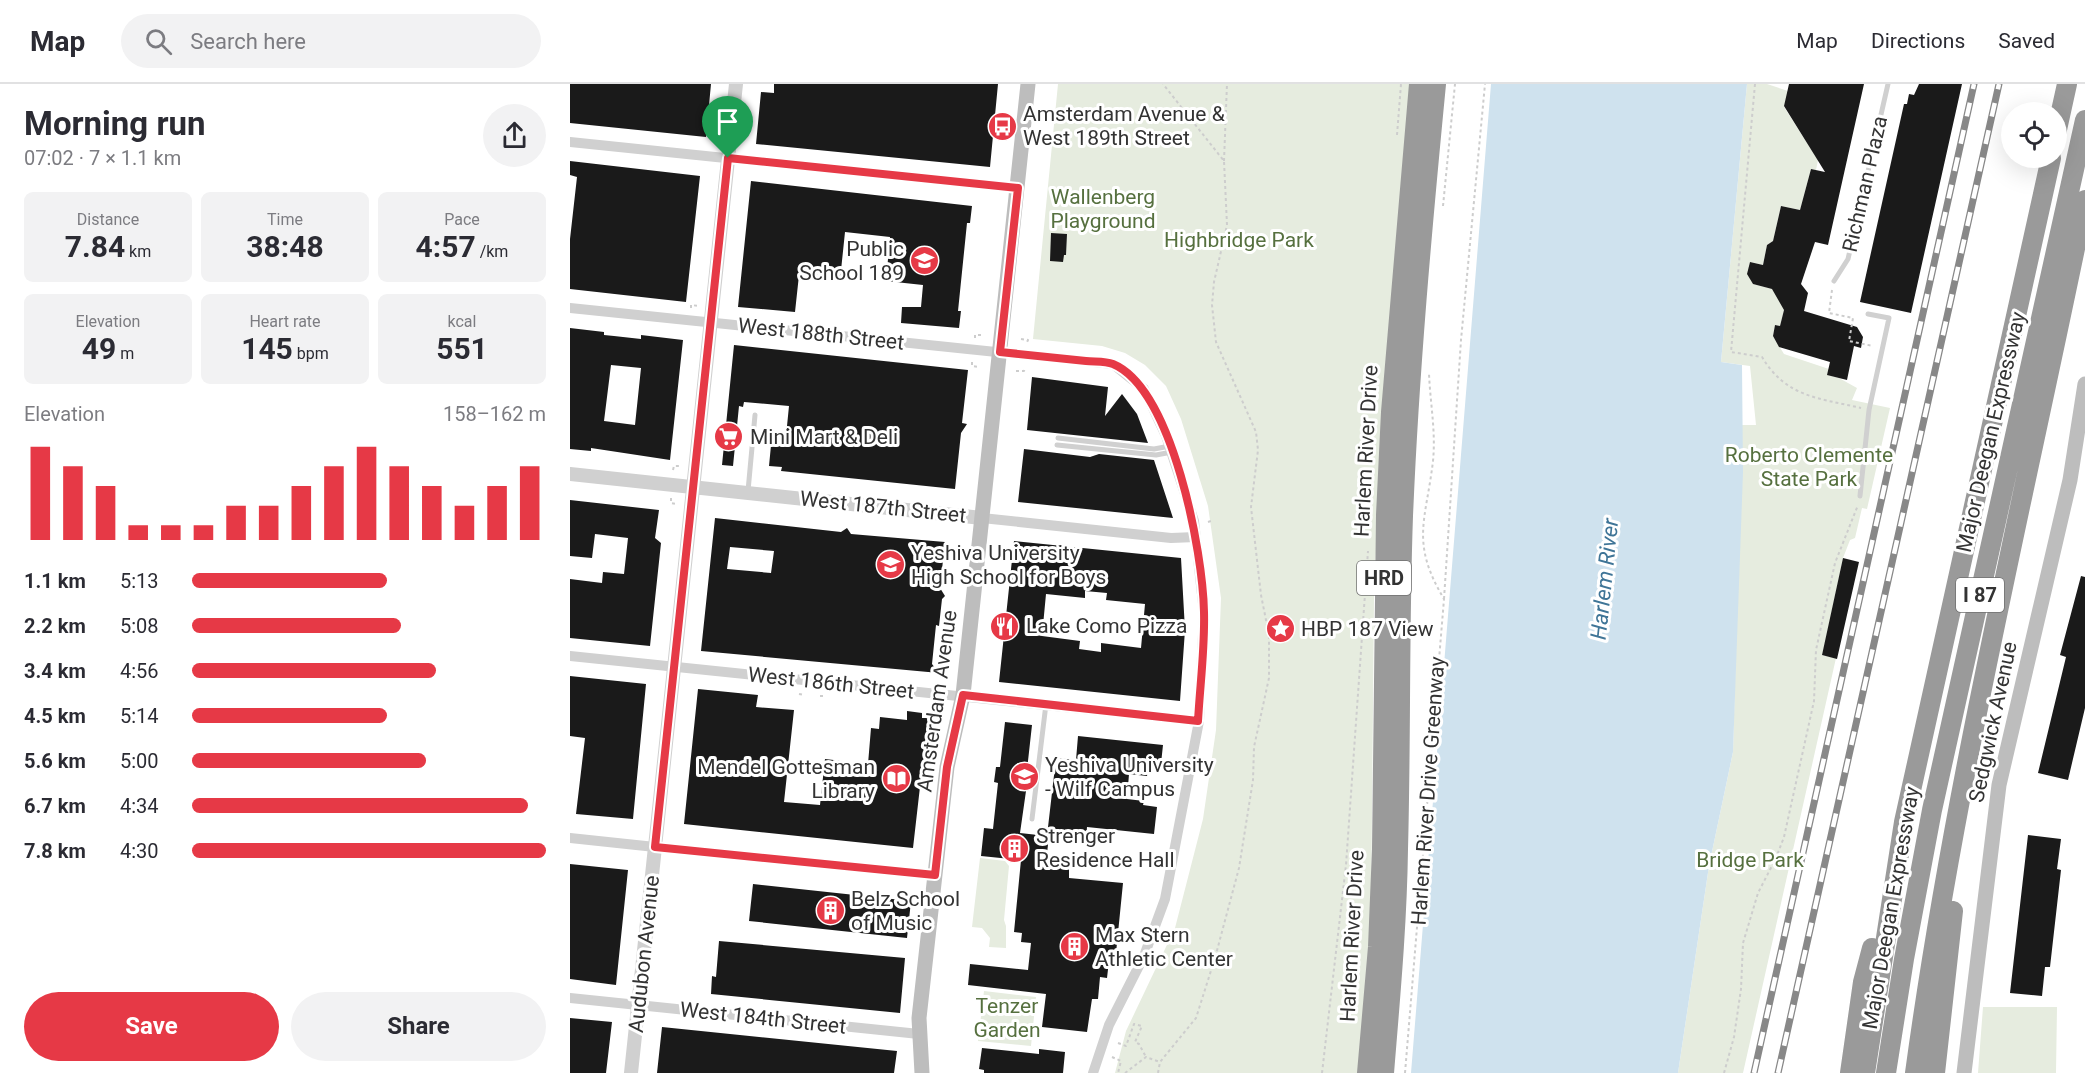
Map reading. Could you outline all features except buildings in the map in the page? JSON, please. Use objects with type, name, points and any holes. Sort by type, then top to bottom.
[{"type":"highway","name":"Harlem River Drive","points":[[1367,1073],[1378,947],[1382,849],[1386,515],[1391,412],[1419,84]]},
{"type":"highway","name":"Harlem River Drive","points":[[1384,1073],[1395,948],[1403,515],[1409,413],[1436,84]]},
{"type":"highway","points":[[2063,102],[2067,84]]},
{"type":"highway","name":"Major Deegan Expressway","points":[[1886,1073],[1930,820],[2085,120]]},
{"type":"highway","name":"Major Deegan Expressway","points":[[1864,1073],[1894,870],[2049,168]]},
{"type":"highway","points":[[1916,1073],[1943,894],[2085,200]]},
{"type":"highway","points":[[1935,1073],[1951,928],[1986,676]]},
{"type":"highway","points":[[1850,1073],[1863,982],[1894,870]]},
{"type":"main road","name":"Amsterdam Avenue","points":[[922,1073],[919,1034],[935,875],[947,767],[963,695],[1028,84]]},
{"type":"main road","name":"Sedgwick Avenue","points":[[1964,1073],[1997,792],[2068,490],[2085,384]]},
{"type":"street","name":"Audubon Avenue","points":[[631,1073],[736,84]]},
{"type":"street","points":[[570,142],[1018,188]]},
{"type":"street","name":"West 188th Street","points":[[570,308],[1113,364],[1144,389],[1171,449],[1196,537],[1204,613],[1198,721],[1165,899],[1144,956],[1109,1025],[1093,1073]]},
{"type":"street","name":"West 187th Street","points":[[570,474],[1171,538],[1196,537]]},
{"type":"street","name":"West 186th Street","points":[[570,656],[1198,721]]},
{"type":"street","points":[[570,838],[935,875]]},
{"type":"street","name":"West 184th Street","points":[[570,998],[919,1034]]},
{"type":"lane","name":"Richman Plaza","points":[[1834,281],[1848,259],[1888,84]]},
{"type":"lane","points":[[1860,496],[1869,410],[1889,318],[1868,314]]},
{"type":"lane","points":[[747,493],[755,415]]},
{"type":"lane","points":[[1058,442],[1156,455],[1171,449]]},
{"type":"lane","points":[[1032,819],[1046,704]]},
{"type":"path","points":[[1162,84],[1224,161]]},
{"type":"path","points":[[1158,1073],[1160,1062],[1196,1018],[1215,958],[1239,868],[1253,780],[1254,747],[1269,678],[1269,635],[1261,595],[1251,507],[1258,450],[1256,432],[1251,416],[1220,355],[1213,315],[1214,282],[1227,225],[1224,161],[1227,84]]},
{"type":"path","points":[[1396,142],[1401,84]]},
{"type":"path","points":[[1442,215],[1455,84]]},
{"type":"path","name":"Harlem River Drive Greenway","points":[[1405,1073],[1444,599],[1461,340],[1485,84]]},
{"type":"path","points":[[1755,84],[1731,352],[1762,357],[1780,381],[1801,393],[1849,405]]},
{"type":"path","points":[[1834,281],[1828,313],[1853,318],[1849,341],[1865,344]]},
{"type":"path","points":[[690,311],[691,305],[699,306]]},
{"type":"path","points":[[1021,339],[1028,340],[1027,345]]},
{"type":"path","points":[[973,359],[972,366],[980,367]]},
{"type":"path","points":[[1016,371],[1024,371],[1025,365]]},
{"type":"path","points":[[1429,366],[1434,424],[1433,460],[1421,533],[1426,562],[1444,599]]},
{"type":"path","points":[[674,470],[674,466],[680,466]]},
{"type":"path","points":[[1724,1073],[1734,1037],[1741,989],[1743,943],[1758,893],[1784,837],[1814,701],[1816,650],[1835,563],[1854,519],[1860,496]]},
{"type":"path","points":[[671,497],[671,503],[677,504]]},
{"type":"path","points":[[1322,1073],[1346,865],[1368,550]]},
{"type":"path","points":[[799,694],[804,695]]},
{"type":"path","points":[[1118,1043],[1126,1046],[1134,1023],[1142,1026],[1135,1042],[1139,1044],[1146,1057],[1160,1062]]},
{"type":"path","points":[[1112,1057],[1121,1061],[1118,1073]]},
{"type":"path","points":[[1125,1073],[1146,1057]]},
{"type":"green space","name":"Highbridge Park","points":[[1058,84],[1410,84],[1379,475],[1374,601],[1371,920],[1359,1073],[1115,1073],[1126,1031],[1175,928],[1203,819],[1216,730],[1221,598],[1208,506],[1181,419],[1166,386],[1145,365],[1125,353],[1102,346],[1033,339]]},
{"type":"green space","name":"Roberto Clemente State Park","points":[[1747,84],[1767,84],[1788,91],[1784,107],[1818,160],[1816,170],[1811,169],[1800,210],[1781,206],[1773,241],[1767,245],[1763,265],[1750,262],[1748,274],[1753,284],[1780,291],[1784,310],[1780,326],[1775,325],[1773,336],[1784,354],[1829,369],[1828,375],[1857,388],[1852,400],[1890,408],[1867,509],[1862,508],[1855,538],[1850,540],[1843,558],[1822,655],[1836,658],[1743,1073],[1678,1073],[1709,866],[1733,752],[1742,425],[1756,425],[1750,366],[1721,362]]},
{"type":"green space","points":[[980,858],[1005,861],[1009,866],[1004,920],[1006,948],[989,947],[990,938],[982,928],[972,927]]},
{"type":"green space","name":"Tenzer Garden","points":[[984,991],[1036,997],[1031,1046],[978,1041]]},
{"type":"green space","points":[[1983,1007],[2057,1007],[2056,1073],[1978,1073]]},
{"type":"water","name":"Harlem River","points":[[1491,84],[1747,84],[1721,362],[1742,365],[1743,472],[1733,752],[1709,866],[1678,1073],[1411,1073]]},
{"type":"railway","points":[[1754,1073],[1974,84]]},
{"type":"railway","points":[[1778,1073],[1999,84]]},
{"type":"place","name":"Amsterdam Avenue & West 189th Street","points":[[1002,126]]},
{"type":"place","name":"Public School 189","points":[[925,261]]},
{"type":"place","name":"Mini Mart & Deli","points":[[729,437]]},
{"type":"place","name":"Yeshiva University High School for Boys","points":[[890,565]]},
{"type":"place","name":"Lake Como Pizza","points":[[1005,626]]},
{"type":"place","name":"HBP 187 View","points":[[1280,629]]},
{"type":"place","name":"Yeshiva University - Wilf Campus","points":[[1024,777]]},
{"type":"place","name":"Mendel Gottesman Library","points":[[896,779]]},
{"type":"place","name":"Strenger Residence Hall","points":[[1015,848]]},
{"type":"place","name":"Belz School of Music","points":[[830,911]]},
{"type":"place","name":"Max Stern Athletic Center","points":[[1074,947]]},
{"type":"route","points":[[728,158],[1018,188],[1000,352],[1113,364],[1144,389],[1166,436],[1194,521],[1202,574],[1204,613],[1198,721],[963,695],[947,767],[935,875],[655,847],[728,158]]},
{"type":"park label","name":"Wallenberg Playground","points":[[1103,209]]},
{"type":"park label","name":"Bridge Park","points":[[1750,860]]}]
